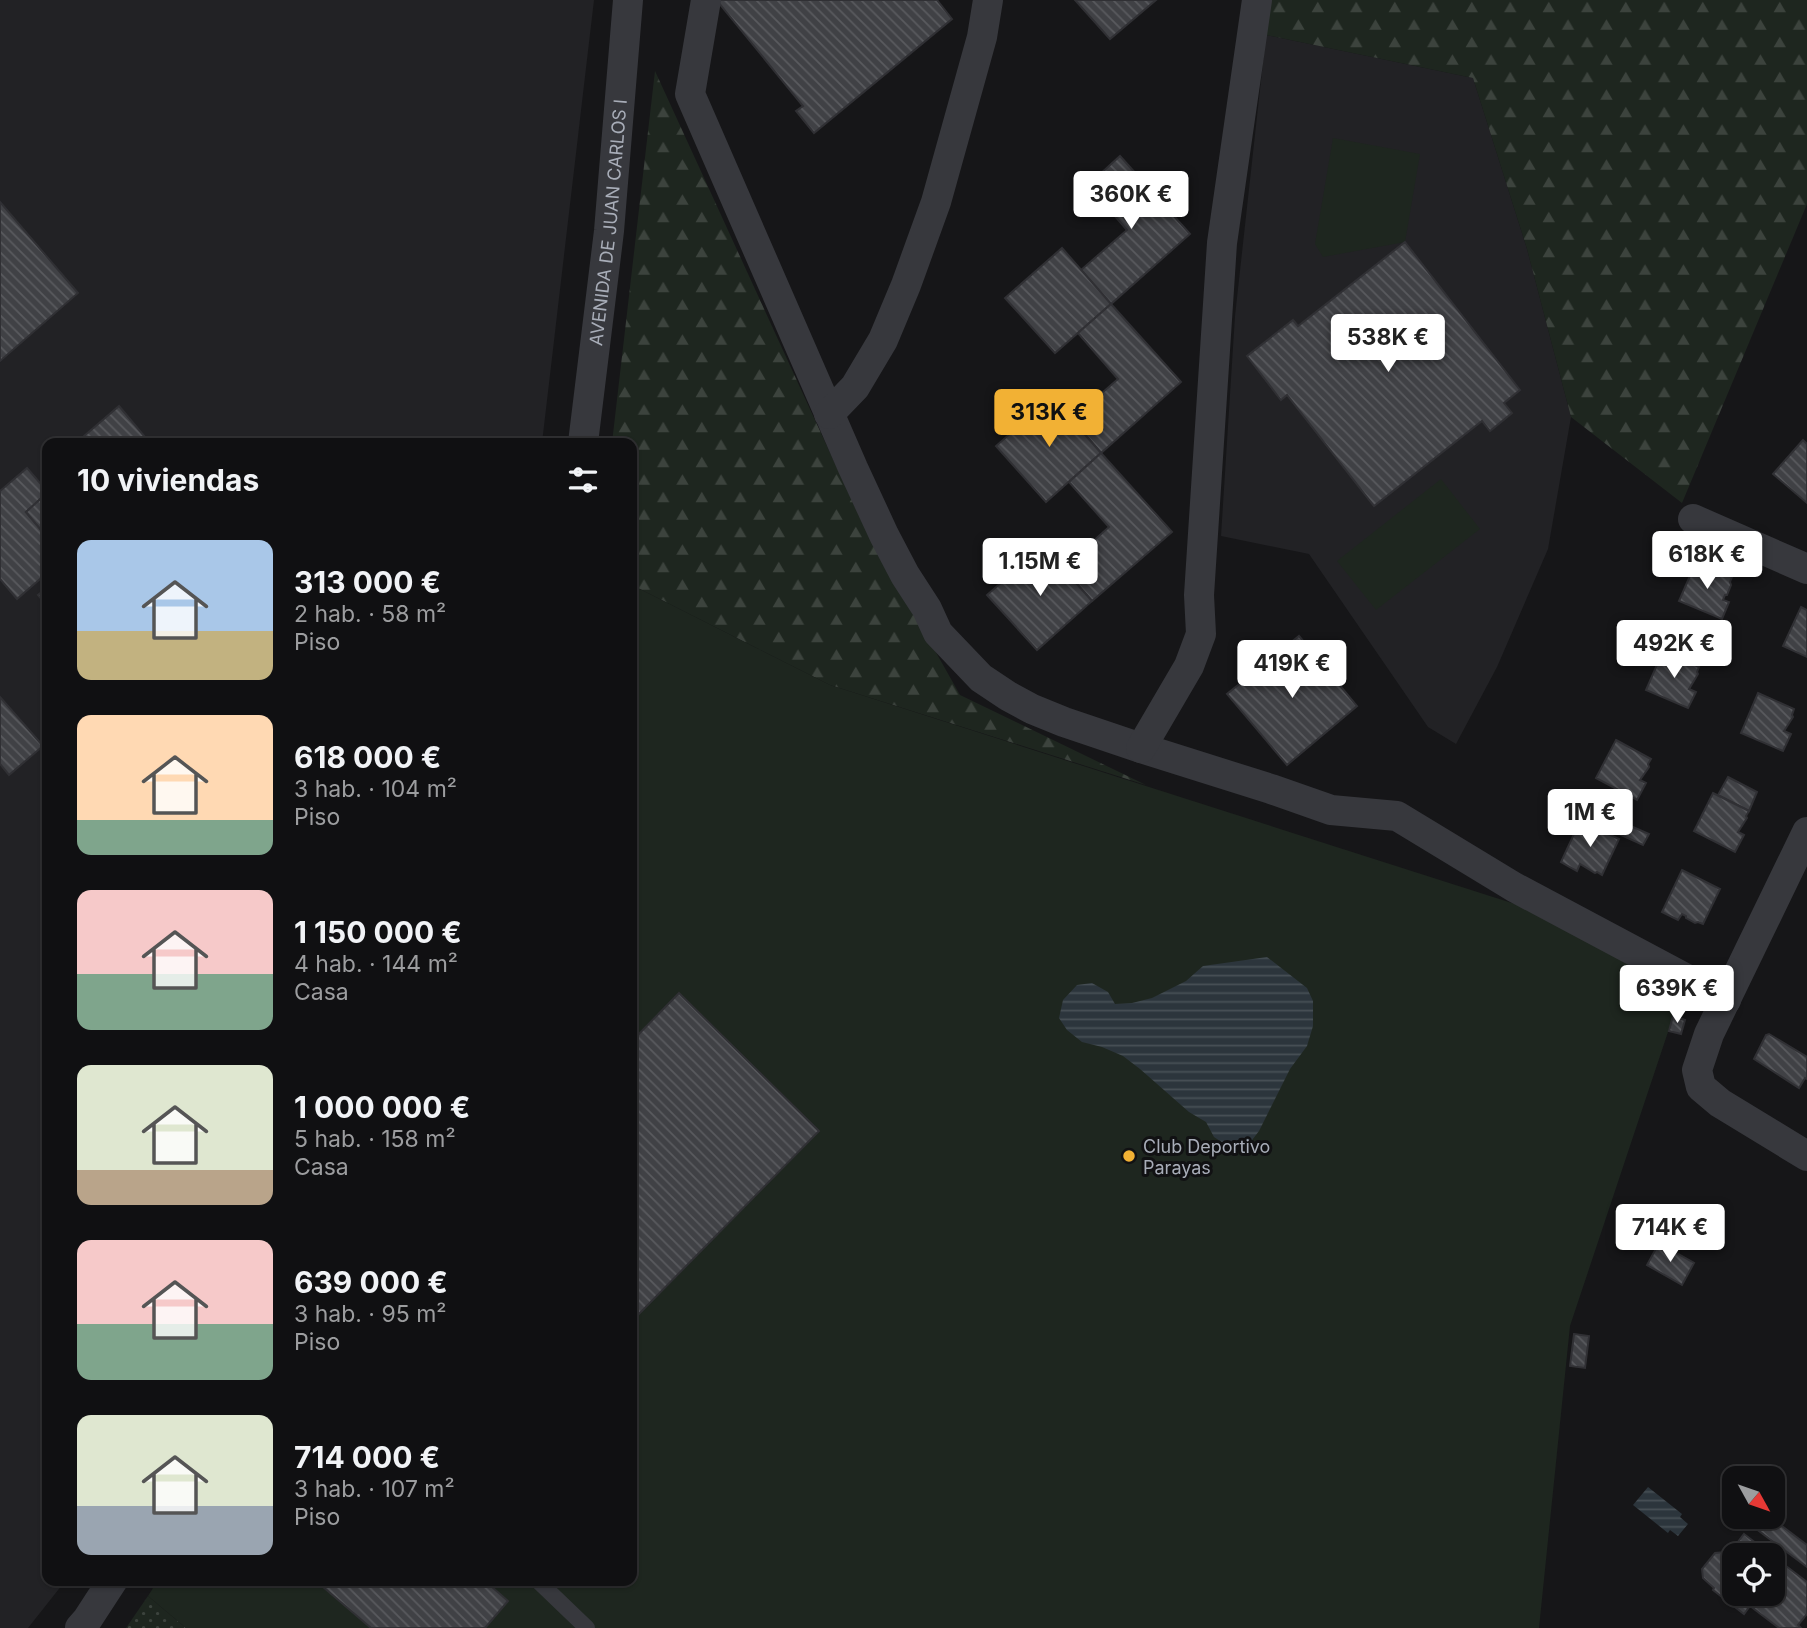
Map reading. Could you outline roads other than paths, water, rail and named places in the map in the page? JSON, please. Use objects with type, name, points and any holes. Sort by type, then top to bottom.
[{"type":"street","name":"AVENIDA DE JUAN CARLOS I","points":[[584,438],[609,231],[628,0]]},
{"type":"street","points":[[706,0],[690,94],[874,513],[905,575],[927,609],[937,633],[981,678],[1032,709],[1141,748],[1331,810],[1398,816],[1514,887],[1726,1000]]},
{"type":"street","points":[[829,414],[855,387],[883,340],[906,285],[936,202],[982,37],[988,0]]},
{"type":"street","points":[[1141,748],[1189,666],[1201,634],[1199,595],[1222,243],[1257,0]]},
{"type":"street","points":[[1693,519],[1807,569]]},
{"type":"street","points":[[1807,832],[1709,1034],[1697,1070],[1701,1087],[1720,1103],[1807,1156]]},
{"type":"street","points":[[80,1628],[109,1586]]},
{"type":"lane","points":[[543,1586],[587,1628]]},
{"type":"place","name":"Club Deportivo Parayas","points":[[1129,1156]]}]
